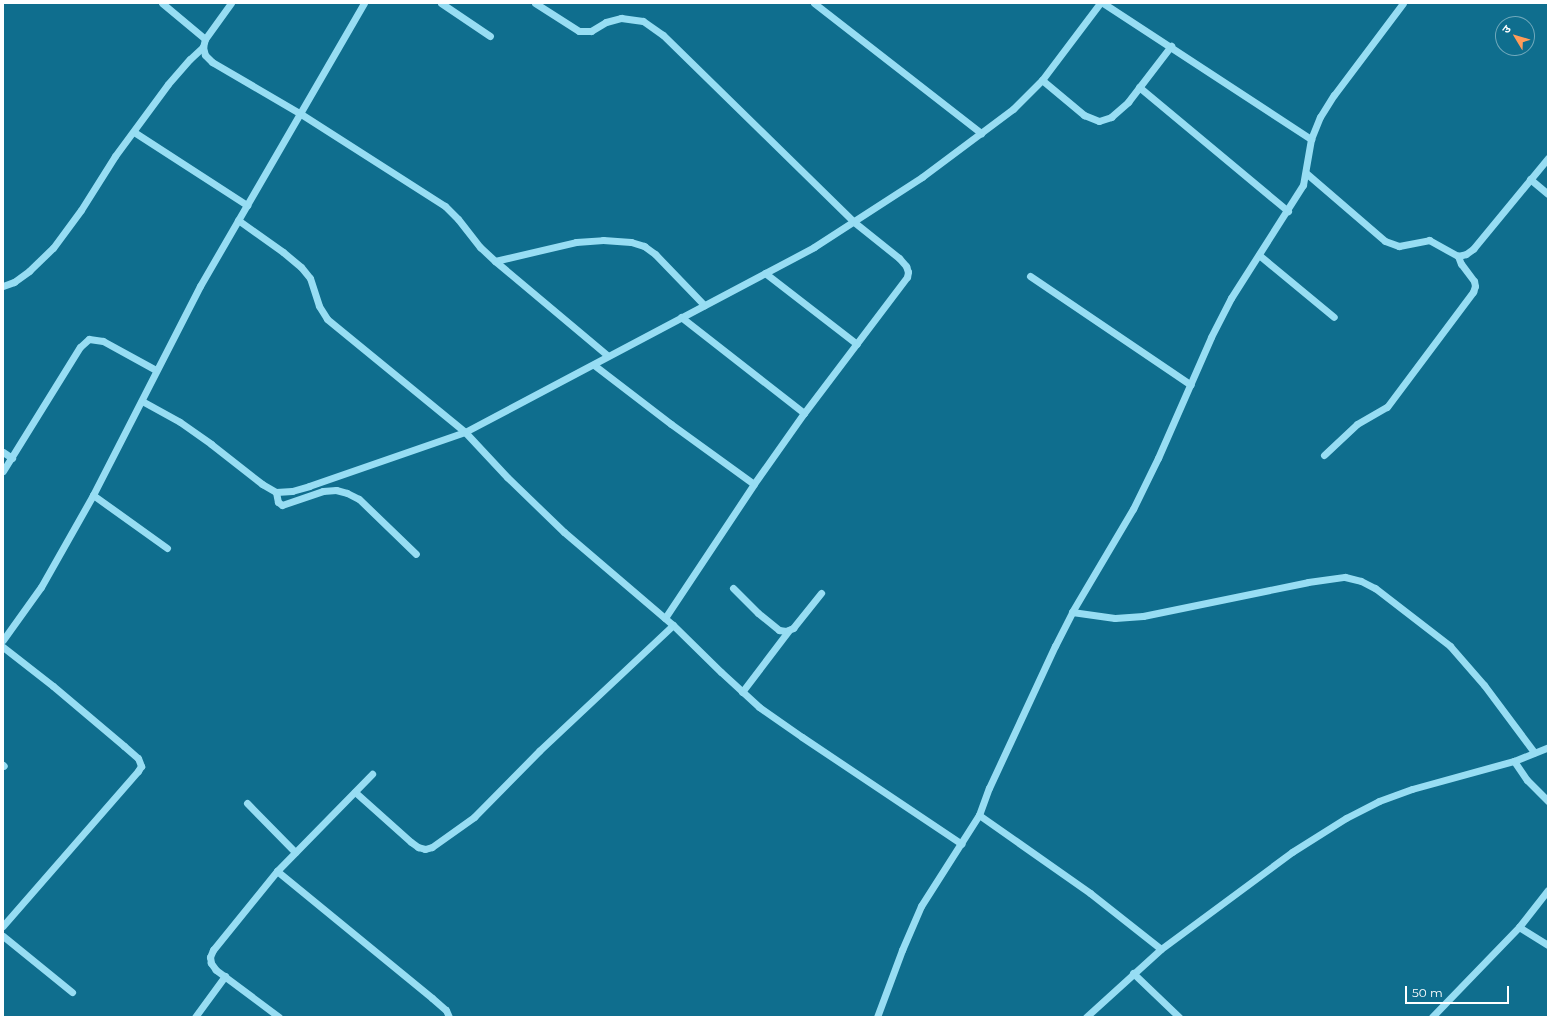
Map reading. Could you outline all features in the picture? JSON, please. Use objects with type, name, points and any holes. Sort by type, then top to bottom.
[{"type":"street","points":[[162,3],[205,39]]},
{"type":"street","points":[[231,3],[205,39],[203,47],[205,54],[212,62],[301,114],[445,206],[458,219],[480,247],[495,261],[607,355]]},
{"type":"street","points":[[3,640],[41,587],[92,495],[200,286],[364,3]]},
{"type":"street","points":[[442,3],[490,36]]},
{"type":"street","points":[[535,3],[579,31],[591,32],[606,22],[621,18],[643,21],[663,35],[854,222],[899,258],[906,266],[908,272],[907,277],[804,413],[754,484],[665,618]]},
{"type":"street","points":[[814,3],[981,133]]},
{"type":"street","points":[[142,400],[205,439],[262,484],[276,492],[292,491],[310,486],[465,432],[594,365],[607,355],[681,318],[814,247],[922,177],[1013,109],[1042,80],[1102,3],[1171,46],[1311,138]]},
{"type":"street","points":[[876,1017],[921,906],[962,844],[979,815],[1000,763],[1072,612],[1132,509],[1158,458],[1211,337],[1231,298],[1303,185],[1311,138],[1320,117],[1334,95],[1403,3]]},
{"type":"street","points":[[1042,80],[1084,115],[1099,121],[1111,117],[1128,102],[1171,46]]},
{"type":"street","points":[[3,286],[14,282],[29,271],[53,248],[168,84],[203,47]]},
{"type":"street","points":[[1139,87],[1288,210]]},
{"type":"street","points":[[134,132],[247,205]]},
{"type":"street","points":[[1458,256],[1466,254],[1473,249],[1548,158]]},
{"type":"street","points":[[1306,173],[1385,241],[1399,246],[1429,240],[1458,256],[1474,281],[1475,286],[1473,292],[1387,407],[1357,424],[1324,455]]},
{"type":"street","points":[[1530,179],[1548,194]]},
{"type":"street","points":[[238,220],[283,252],[301,267],[310,278],[319,306],[327,319],[465,432],[506,477],[564,532],[673,625],[759,707],[962,844]]},
{"type":"street","points":[[495,261],[576,242],[603,240],[631,242],[644,246],[655,254],[704,305]]},
{"type":"street","points":[[1259,255],[1334,317]]},
{"type":"street","points":[[765,273],[857,344]]},
{"type":"street","points":[[1030,276],[1191,384]]},
{"type":"street","points":[[681,318],[804,413]]},
{"type":"street","points":[[3,471],[80,347],[89,339],[103,341],[156,370]]},
{"type":"street","points":[[594,365],[671,424],[754,484]]},
{"type":"street","points":[[3,452],[12,458]]},
{"type":"street","points":[[276,492],[278,502],[282,505],[323,491],[336,490],[347,493],[359,499],[416,554]]},
{"type":"street","points":[[92,495],[167,548]]},
{"type":"street","points":[[1072,612],[1115,618],[1143,616],[1308,582],[1345,578],[1361,581],[1376,588],[1450,646],[1484,685],[1534,752]]},
{"type":"street","points":[[733,588],[758,613],[779,630],[789,630]]},
{"type":"street","points":[[742,692],[789,630],[793,628],[821,593]]},
{"type":"street","points":[[355,792],[411,842],[425,849],[432,847],[474,817],[539,751],[673,625]]},
{"type":"street","points":[[3,647],[53,686],[138,758],[141,766],[3,926]]},
{"type":"street","points":[[1086,1017],[1161,949],[1292,852],[1346,818],[1379,801],[1412,789],[1514,761],[1548,747]]},
{"type":"street","points":[[1514,761],[1527,780],[1548,801]]},
{"type":"street","points":[[279,1017],[225,976],[211,963],[213,950],[295,852],[372,774]]},
{"type":"street","points":[[247,803],[295,852]]},
{"type":"street","points":[[979,815],[1090,893],[1161,949]]},
{"type":"street","points":[[277,872],[432,998],[446,1010],[449,1017]]},
{"type":"street","points":[[1432,1017],[1518,927],[1548,890]]},
{"type":"street","points":[[1518,927],[1548,945]]},
{"type":"street","points":[[3,936],[72,992]]},
{"type":"street","points":[[1133,973],[1179,1017]]},
{"type":"street","points":[[195,1017],[225,976]]}]
